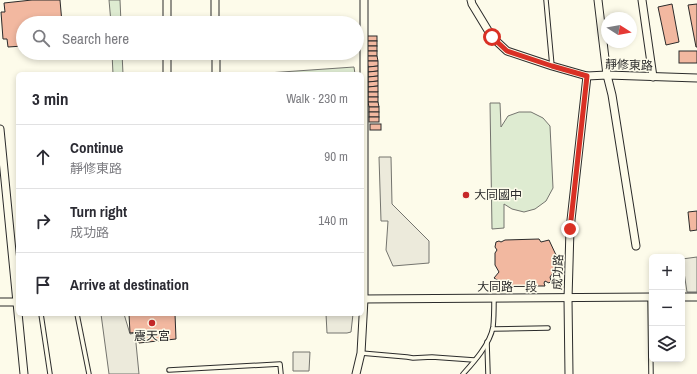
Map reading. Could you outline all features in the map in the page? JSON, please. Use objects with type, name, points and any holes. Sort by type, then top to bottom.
[{"type":"street","points":[[167,0],[167,16]]},
{"type":"street","points":[[215,0],[216,16]]},
{"type":"street","points":[[364,0],[364,16]]},
{"type":"street","name":"靜修東路","points":[[472,0],[472,4],[492,37],[507,51],[587,76],[607,75],[697,78]]},
{"type":"street","points":[[598,0],[607,75],[612,95],[636,246]]},
{"type":"street","points":[[642,0],[652,76]]},
{"type":"street","points":[[167,60],[167,72]]},
{"type":"street","points":[[216,60],[216,72]]},
{"type":"street","points":[[363,72],[364,60]]},
{"type":"street","name":"成功路","points":[[570,374],[568,299],[570,229],[587,76]]},
{"type":"street","points":[[0,129],[3,191],[16,294]]},
{"type":"street","name":"大同路一段","points":[[364,299],[568,299],[649,297]]},
{"type":"street","points":[[685,297],[697,297]]},
{"type":"street","points":[[0,302],[16,302]]},
{"type":"street","points":[[18,316],[24,374]]},
{"type":"street","points":[[356,374],[360,353],[362,316]]},
{"type":"lane","points":[[546,0],[552,66]]},
{"type":"lane","points":[[463,374],[487,341],[493,328],[494,298]]},
{"type":"lane","points":[[41,316],[50,374]]},
{"type":"lane","points":[[77,316],[89,374]]},
{"type":"lane","points":[[651,326],[651,374]]},
{"type":"lane","points":[[493,328],[548,328]]},
{"type":"lane","points":[[487,341],[488,374]]},
{"type":"lane","points":[[360,353],[412,358],[432,356],[474,360]]},
{"type":"lane","points":[[169,370],[280,364],[281,374]]},
{"type":"green space","points":[[109,0],[120,0],[121,16],[110,16]]},
{"type":"green space","points":[[112,60],[122,60],[123,72],[113,72]]},
{"type":"green space","points":[[354,67],[355,72],[282,72]]},
{"type":"green space","points":[[490,103],[500,103],[501,127],[508,116],[519,112],[531,112],[543,118],[550,126],[553,188],[546,201],[535,209],[524,212],[512,209],[504,204],[504,228],[492,229]]},
{"type":"shaded area","points":[[379,157],[391,157],[392,204],[429,241],[429,263],[393,266],[386,250],[388,221],[381,221]]},
{"type":"shaded area","points":[[697,257],[697,292],[687,292],[685,279],[685,259]]},
{"type":"shaded area","points":[[101,316],[125,316],[130,334],[135,333],[139,374],[109,374]]},
{"type":"shaded area","points":[[326,316],[353,316],[351,332],[327,333]]},
{"type":"shaded area","points":[[293,352],[310,352],[309,371],[293,371]]},
{"type":"building","points":[[32,0],[60,0],[61,16],[16,16],[16,46],[8,47],[7,39],[3,39],[1,12],[5,12],[4,3]]},
{"type":"building","points":[[672,4],[679,42],[666,45],[658,7]]},
{"type":"building","points":[[697,4],[697,47],[696,47],[688,5]]},
{"type":"building","points":[[367,36],[377,36],[377,41],[367,41]]},
{"type":"building","points":[[367,41],[377,41],[377,46],[367,46]]},
{"type":"building","points":[[367,46],[377,46],[377,51],[367,51]]},
{"type":"building","points":[[367,51],[377,51],[377,56],[367,56]]},
{"type":"building","points":[[679,51],[697,51],[697,63],[679,63]]},
{"type":"building","points":[[367,56],[377,56],[378,61],[367,61]]},
{"type":"building","points":[[367,61],[378,61],[378,66],[368,67]]},
{"type":"building","points":[[378,66],[378,71],[368,72],[368,67]]},
{"type":"building","points":[[378,71],[378,76],[368,77],[368,72]]},
{"type":"building","points":[[378,76],[378,81],[368,82],[368,77]]},
{"type":"building","points":[[378,81],[378,86],[368,87],[368,82]]},
{"type":"building","points":[[378,86],[378,92],[368,92],[368,87]]},
{"type":"building","points":[[368,92],[378,92],[378,97],[368,97]]},
{"type":"building","points":[[368,97],[378,97],[378,102],[368,102]]},
{"type":"building","points":[[368,102],[378,102],[379,107],[369,107]]},
{"type":"building","points":[[369,107],[379,107],[379,112],[369,112]]},
{"type":"building","points":[[369,112],[379,112],[379,117],[369,117]]},
{"type":"building","points":[[369,117],[379,117],[379,122],[369,122]]},
{"type":"building","points":[[370,124],[381,124],[381,130],[370,130]]},
{"type":"building","points":[[697,211],[697,230],[690,231],[688,212]]},
{"type":"building","points":[[539,239],[541,242],[549,240],[556,255],[555,270],[550,277],[551,281],[549,283],[545,281],[545,286],[500,286],[499,281],[494,278],[499,272],[495,265],[495,253],[497,250],[495,247],[496,242],[505,240]]},
{"type":"building","name":"震天宮","points":[[129,316],[175,316],[176,339],[139,343],[139,332],[130,333]]},
{"type":"place","name":"大同國中","points":[[466,195]]},
{"type":"place","name":"震天宮","points":[[152,323]]},
{"type":"route","points":[[492,37],[507,51],[587,76],[570,229]]}]
